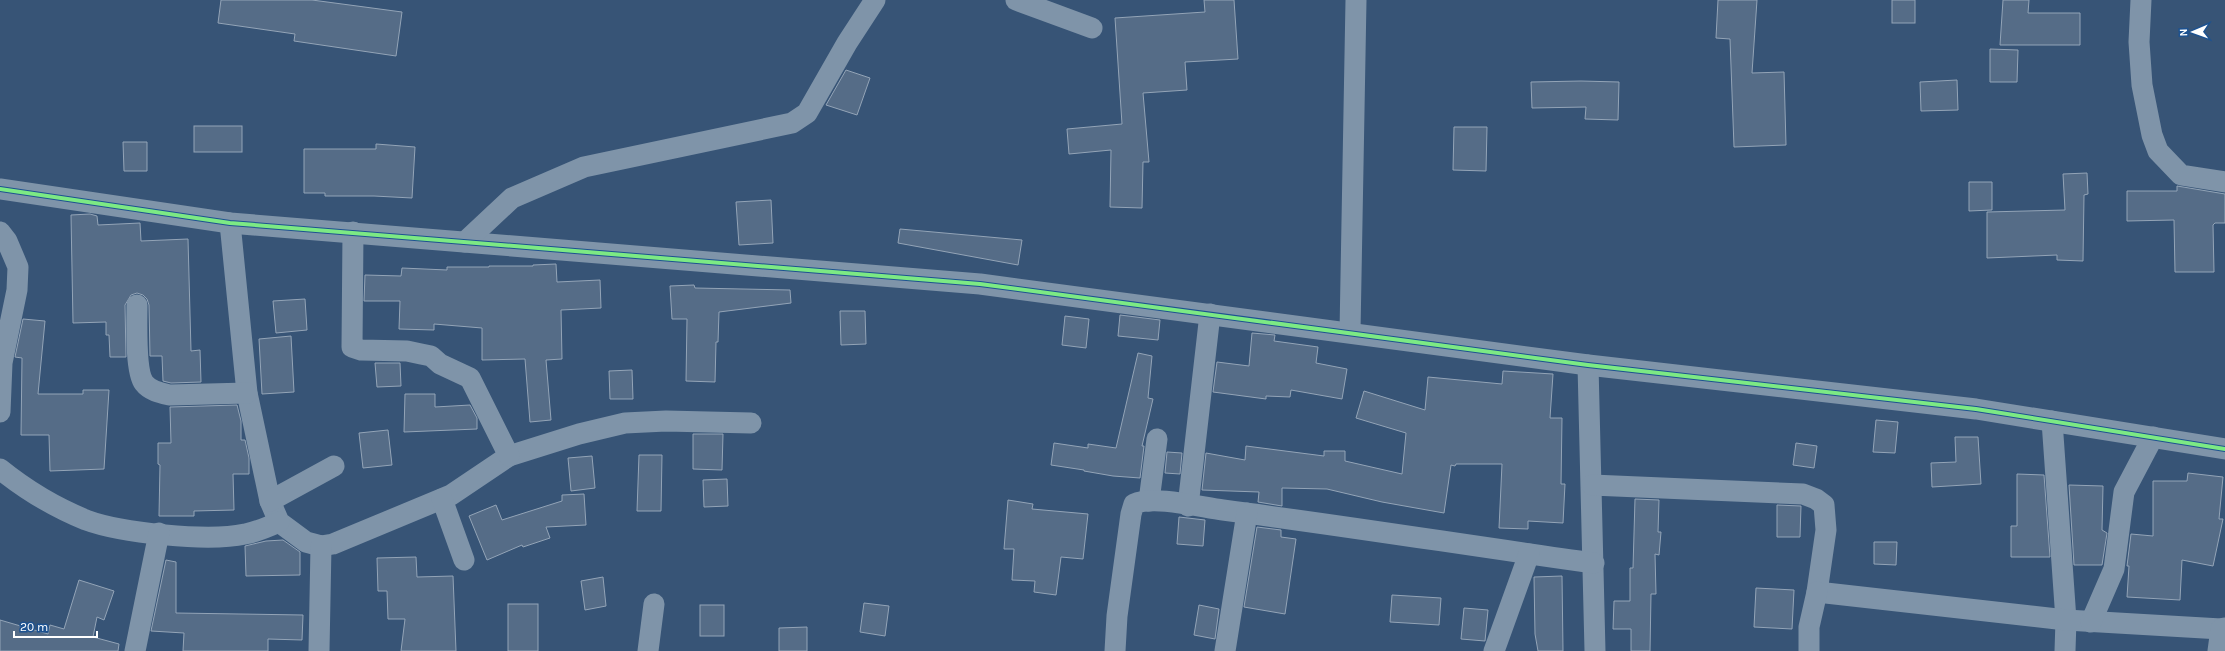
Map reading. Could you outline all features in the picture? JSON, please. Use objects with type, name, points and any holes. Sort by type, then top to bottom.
[{"type":"street","points":[[465,242],[512,198],[584,167],[792,123],[807,113],[847,43],[875,0]]},
{"type":"street","points":[[1016,0],[1092,28]]},
{"type":"street","points":[[1350,332],[1350,262],[1356,0]]},
{"type":"street","points":[[2141,0],[2139,42],[2142,85],[2152,135],[2158,151],[2181,175],[2225,182]]},
{"type":"street","points":[[0,189],[230,223],[980,284],[1350,332],[1588,365],[1976,409],[2225,449]]},
{"type":"street","points":[[230,223],[247,393],[270,501],[279,522],[306,542],[321,546],[333,544],[442,498],[509,456],[579,434],[625,423],[666,421],[751,423]]},
{"type":"street","points":[[0,232],[7,241],[18,267],[17,290],[2,363],[0,412]]},
{"type":"street","points":[[353,232],[354,298],[352,347],[361,350],[406,351],[431,356],[440,364],[470,378],[509,456]]},
{"type":"street","points":[[137,305],[138,360],[144,383],[150,388],[158,393],[170,395],[247,393]]},
{"type":"street","points":[[1188,506],[1210,314]]},
{"type":"street","points":[[1588,365],[1595,651]]},
{"type":"street","points":[[2052,421],[2066,620],[2065,651]]},
{"type":"street","points":[[2091,622],[2114,569],[2124,492],[2153,437]]},
{"type":"street","points":[[1149,501],[1157,439]]},
{"type":"street","points":[[270,501],[334,466]]},
{"type":"street","points":[[0,469],[27,490],[86,520],[116,528],[159,533],[218,537],[244,534],[279,522]]},
{"type":"street","points":[[1592,485],[1803,494],[1816,499],[1824,505],[1826,530],[1817,592],[1809,627],[1809,651]]},
{"type":"street","points":[[442,498],[464,560]]},
{"type":"street","points":[[1115,651],[1117,616],[1131,514],[1134,504],[1140,501],[1247,513],[1594,563]]},
{"type":"street","points":[[1225,651],[1247,513]]},
{"type":"street","points":[[135,651],[159,533]]},
{"type":"street","points":[[319,651],[321,546]]},
{"type":"street","points":[[1494,651],[1528,554]]},
{"type":"street","points":[[1817,592],[2066,620],[2223,628],[2218,651]]},
{"type":"street","points":[[648,651],[654,604]]},
{"type":"building","points":[[221,0],[312,0],[402,12],[396,56],[294,41],[295,34],[218,23]]},
{"type":"building","points":[[1204,0],[1234,0],[1238,59],[1185,62],[1187,90],[1143,93],[1149,162],[1143,162],[1142,208],[1110,207],[1111,150],[1069,154],[1067,129],[1122,124],[1115,18],[1205,12]]},
{"type":"building","points":[[1718,0],[1757,0],[1752,73],[1784,72],[1786,145],[1734,147],[1730,39],[1716,38]]},
{"type":"building","points":[[1892,0],[1915,0],[1915,23],[1892,23]]},
{"type":"building","points":[[2003,0],[2029,0],[2028,13],[2080,13],[2080,45],[2000,45]]},
{"type":"building","points":[[1990,49],[2018,50],[2017,82],[1990,82]]},
{"type":"building","points":[[846,70],[870,78],[857,115],[826,105]]},
{"type":"building","points":[[1957,80],[1958,110],[1921,111],[1920,82]]},
{"type":"building","points":[[1531,82],[1619,82],[1618,120],[1585,119],[1586,107],[1532,108]]},
{"type":"building","points":[[194,126],[242,126],[242,152],[194,152]]},
{"type":"building","points":[[1454,127],[1487,127],[1486,171],[1453,170]]},
{"type":"building","points":[[123,142],[147,142],[147,171],[124,171]]},
{"type":"building","points":[[376,144],[415,147],[412,198],[325,196],[325,193],[304,193],[304,149],[376,149]]},
{"type":"building","points":[[2087,173],[2088,194],[2084,195],[2083,261],[2057,260],[2057,255],[1987,258],[1987,212],[2065,210],[2063,174]]},
{"type":"building","points":[[1969,182],[1992,182],[1992,210],[1969,211]]},
{"type":"building","points":[[2177,186],[2225,194],[2225,223],[2215,223],[2213,225],[2214,272],[2175,272],[2174,220],[2127,221],[2127,191],[2177,191]]},
{"type":"building","points":[[771,200],[773,243],[739,245],[736,202]]},
{"type":"building","points":[[90,214],[97,216],[98,225],[140,223],[141,241],[188,239],[191,351],[200,350],[201,382],[171,383],[163,381],[162,356],[150,356],[149,305],[147,299],[143,295],[137,293],[131,295],[125,305],[126,357],[110,357],[109,335],[106,335],[106,322],[73,323],[71,215]]},
{"type":"building","points":[[900,229],[1022,240],[1018,265],[898,243]]},
{"type":"building","points":[[556,264],[557,282],[600,280],[601,308],[561,310],[562,359],[546,360],[551,420],[530,422],[525,359],[482,360],[482,328],[434,324],[434,330],[399,329],[400,301],[364,301],[365,275],[401,276],[402,268],[447,270],[447,267],[533,266]]},
{"type":"building","points":[[694,285],[695,288],[790,290],[791,303],[719,312],[718,342],[716,342],[715,382],[686,381],[687,319],[672,319],[670,286]]},
{"type":"building","points":[[305,299],[307,330],[276,333],[273,301]]},
{"type":"building","points":[[840,311],[865,311],[866,344],[841,345]]},
{"type":"building","points":[[1120,315],[1160,320],[1158,340],[1118,336]]},
{"type":"building","points":[[1065,316],[1089,319],[1086,348],[1062,345]]},
{"type":"building","points":[[23,319],[45,321],[38,394],[83,394],[83,390],[109,390],[104,469],[50,471],[49,435],[21,435],[22,358],[15,357]]},
{"type":"building","points":[[1252,333],[1275,335],[1274,341],[1318,347],[1316,363],[1347,369],[1342,399],[1291,390],[1290,397],[1266,396],[1266,399],[1213,392],[1217,362],[1249,366]]},
{"type":"building","points":[[291,336],[294,392],[262,394],[259,339]]},
{"type":"building","points":[[1138,353],[1152,356],[1148,398],[1153,399],[1142,446],[1144,446],[1140,478],[1113,476],[1051,465],[1054,443],[1088,448],[1088,444],[1116,448]]},
{"type":"building","points":[[375,363],[400,363],[401,386],[377,387]]},
{"type":"building","points":[[632,370],[633,399],[610,399],[609,371]]},
{"type":"building","points":[[1503,371],[1553,374],[1550,418],[1562,418],[1561,484],[1565,484],[1563,523],[1528,521],[1528,529],[1499,528],[1502,464],[1451,465],[1444,513],[1382,502],[1327,489],[1282,488],[1282,506],[1258,502],[1259,492],[1202,490],[1206,453],[1245,460],[1246,446],[1324,456],[1324,451],[1345,451],[1345,461],[1402,474],[1406,433],[1356,418],[1364,391],[1425,410],[1428,377],[1502,384]]},
{"type":"building","points":[[405,394],[435,394],[435,407],[470,405],[477,418],[477,429],[404,432]]},
{"type":"building","points":[[237,405],[241,421],[241,440],[245,440],[249,458],[249,474],[233,474],[234,510],[194,511],[194,516],[159,516],[160,465],[158,464],[158,443],[171,443],[170,407]]},
{"type":"building","points":[[1876,420],[1898,422],[1895,453],[1873,452]]},
{"type":"building","points":[[388,430],[392,465],[363,468],[359,433]]},
{"type":"building","points":[[693,434],[723,434],[722,470],[693,469]]},
{"type":"building","points":[[1955,437],[1978,437],[1981,484],[1932,487],[1931,463],[1956,462]]},
{"type":"building","points":[[1796,443],[1817,446],[1814,468],[1793,465]]},
{"type":"building","points":[[1167,452],[1182,453],[1180,474],[1165,473]]},
{"type":"building","points":[[639,455],[662,455],[661,511],[637,511]]},
{"type":"building","points":[[592,456],[595,488],[571,491],[568,458]]},
{"type":"building","points":[[2188,473],[2223,477],[2219,519],[2223,519],[2213,566],[2182,560],[2180,600],[2127,597],[2129,566],[2127,566],[2131,534],[2153,536],[2153,481],[2187,481]]},
{"type":"building","points":[[2017,474],[2044,475],[2050,557],[2011,557],[2011,526],[2017,526]]},
{"type":"building","points":[[727,479],[728,506],[704,507],[703,480]]},
{"type":"building","points":[[2069,485],[2103,486],[2102,530],[2107,533],[2102,565],[2074,565]]},
{"type":"building","points":[[584,494],[586,525],[546,527],[550,538],[523,547],[522,545],[487,560],[469,516],[496,505],[502,520],[562,501],[562,495]]},
{"type":"building","points":[[1635,499],[1659,500],[1658,532],[1661,532],[1659,555],[1655,554],[1656,594],[1651,594],[1650,651],[1631,651],[1631,629],[1613,629],[1614,601],[1630,601],[1630,568],[1633,568]]},
{"type":"building","points":[[1008,500],[1033,504],[1032,509],[1088,514],[1083,559],[1061,557],[1056,595],[1034,592],[1035,581],[1012,580],[1014,549],[1004,549]]},
{"type":"building","points":[[1777,505],[1801,506],[1800,537],[1777,537]]},
{"type":"building","points":[[1179,517],[1205,520],[1203,546],[1177,544]]},
{"type":"building","points":[[1257,527],[1281,530],[1281,537],[1296,539],[1285,614],[1244,607]]},
{"type":"building","points":[[283,540],[300,552],[300,575],[246,576],[245,546],[266,541]]},
{"type":"building","points":[[1874,542],[1897,542],[1896,565],[1874,564]]},
{"type":"building","points":[[416,557],[417,577],[453,576],[456,651],[401,651],[405,619],[388,619],[387,591],[378,591],[377,558]]},
{"type":"building","points":[[166,560],[176,562],[176,613],[303,615],[302,640],[268,639],[268,651],[183,651],[184,633],[151,631]]},
{"type":"building","points":[[1562,576],[1563,651],[1538,651],[1535,634],[1534,577]]},
{"type":"building","points":[[603,577],[606,606],[585,610],[581,581]]},
{"type":"building","points":[[79,580],[114,591],[104,620],[97,617],[93,637],[119,644],[118,651],[0,651],[0,620],[48,634],[50,625],[64,629]]},
{"type":"building","points":[[1756,588],[1794,590],[1792,629],[1754,627]]},
{"type":"building","points":[[1392,595],[1441,598],[1439,625],[1390,622]]},
{"type":"building","points":[[864,603],[889,606],[885,636],[860,632]]},
{"type":"building","points":[[508,604],[538,604],[538,651],[508,651]]},
{"type":"building","points":[[700,605],[724,605],[724,636],[700,636]]},
{"type":"building","points":[[1199,605],[1219,609],[1215,639],[1194,635]]},
{"type":"building","points":[[1464,608],[1488,610],[1485,641],[1461,639]]},
{"type":"building","points":[[807,627],[807,651],[779,651],[779,628]]},
{"type":"cycle path","points":[[0,189],[230,223],[980,284],[1588,365],[1976,409],[2225,449]]}]
